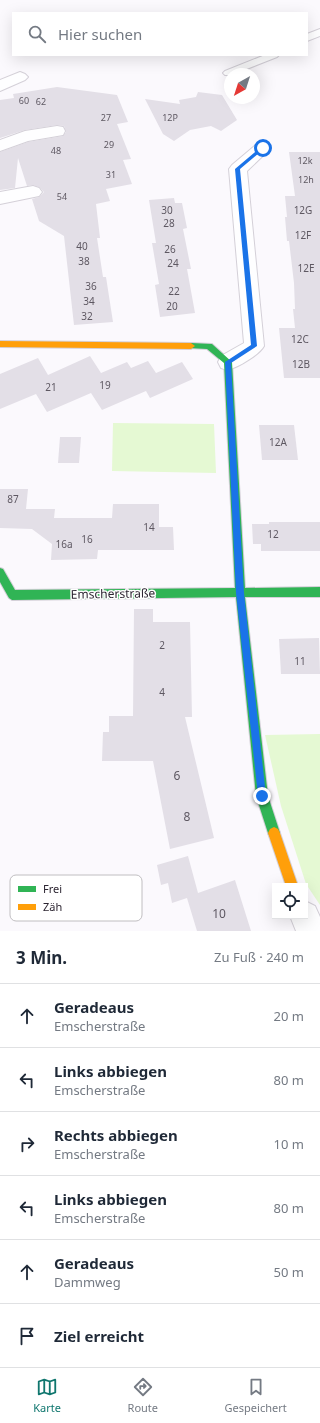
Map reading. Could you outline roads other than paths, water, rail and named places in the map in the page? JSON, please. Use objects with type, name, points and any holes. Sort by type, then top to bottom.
[{"type":"street","points":[[0,86],[20,78]]},
{"type":"street","points":[[0,146],[25,136],[57,131]]},
{"type":"street","points":[[228,362],[254,346],[238,169],[263,148]]},
{"type":"street","points":[[0,198],[33,192]]},
{"type":"street","points":[[0,344],[209,346],[228,362],[240,593],[262,796],[291,883]]},
{"type":"street","name":"Emscherstraße","points":[[0,572],[12,595],[320,592]]},
{"type":"street","points":[[306,919],[311,931]]},
{"type":"lane","points":[[308,38],[320,32]]},
{"type":"lane","points":[[241,68],[271,56]]}]
